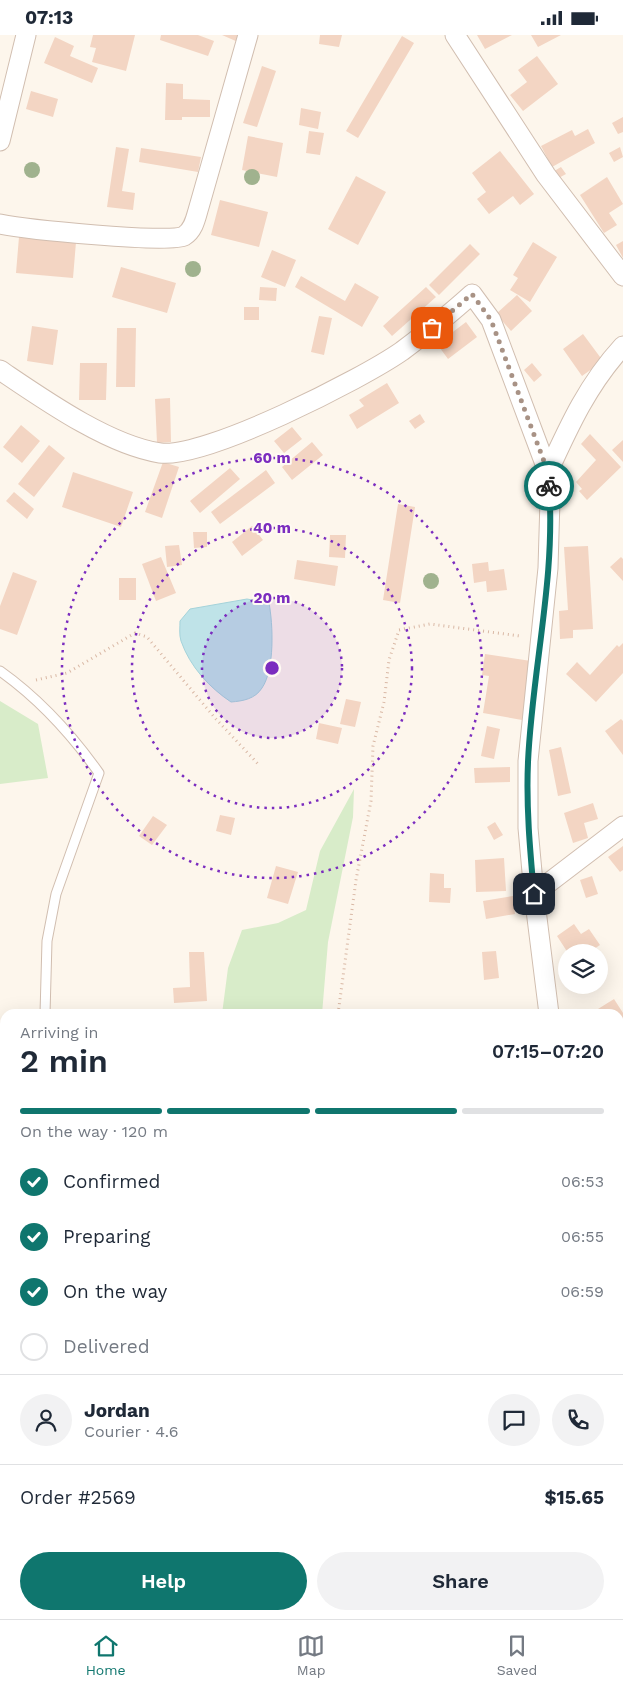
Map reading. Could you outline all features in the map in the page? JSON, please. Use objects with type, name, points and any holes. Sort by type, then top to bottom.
[{"type":"street","points":[[0,141],[26,35]]},
{"type":"street","points":[[0,224],[139,238],[182,237],[192,229],[248,35]]},
{"type":"street","points":[[455,35],[546,175],[623,276]]},
{"type":"street","points":[[0,370],[50,405],[126,444],[162,453],[191,448],[269,421],[331,391],[400,352],[472,294],[491,320],[548,472],[550,499],[548,568],[528,761],[528,828],[548,1009]]},
{"type":"street","points":[[548,472],[578,408],[610,360],[623,346]]},
{"type":"street","points":[[534,894],[623,826]]},
{"type":"lane","points":[[0,671],[19,684],[83,751],[99,773],[56,894],[47,941],[44,1009]]},
{"type":"path","points":[[339,1009],[356,880],[371,801],[373,746],[384,703],[389,660],[399,630],[430,625],[483,630],[541,640]]},
{"type":"path","points":[[19,684],[67,673],[135,633],[147,637],[215,718],[260,766]]},
{"type":"green space","points":[[0,701],[38,724],[48,778],[0,784]]},
{"type":"green space","points":[[354,789],[353,817],[328,942],[322,1009],[223,1009],[228,968],[242,930],[278,923],[306,910],[320,851]]},
{"type":"water","points":[[247,599],[269,603],[272,634],[271,658],[266,680],[259,692],[248,699],[231,702],[208,683],[195,668],[180,639],[180,621],[190,609]]},
{"type":"building","points":[[93,35],[135,35],[126,71],[92,62],[96,48],[90,47]]},
{"type":"building","points":[[161,35],[198,35],[214,41],[208,56],[160,40]]},
{"type":"building","points":[[222,35],[241,35],[238,42]]},
{"type":"building","points":[[320,35],[342,35],[339,47],[319,44]]},
{"type":"building","points":[[477,35],[512,35],[485,49]]},
{"type":"building","points":[[531,35],[561,35],[538,47]]},
{"type":"building","points":[[402,36],[414,43],[358,138],[346,131]]},
{"type":"building","points":[[55,37],[74,46],[70,56],[98,68],[92,83],[44,63]]},
{"type":"building","points":[[537,56],[558,84],[523,111],[510,95],[527,82],[518,70]]},
{"type":"building","points":[[262,66],[276,71],[257,127],[243,123]]},
{"type":"building","points":[[166,83],[183,84],[183,99],[210,100],[210,117],[182,117],[182,120],[165,120]]},
{"type":"building","points":[[31,91],[58,99],[53,117],[26,109]]},
{"type":"building","points":[[301,108],[321,112],[318,129],[299,125]]},
{"type":"building","points":[[623,117],[623,132],[618,134],[612,123]]},
{"type":"building","points":[[588,129],[595,143],[552,167],[541,146],[572,130],[575,136]]},
{"type":"building","points":[[309,131],[324,133],[320,155],[306,153]]},
{"type":"building","points":[[248,136],[283,143],[277,177],[242,170]]},
{"type":"building","points":[[116,147],[129,149],[122,191],[135,193],[133,210],[107,207]]},
{"type":"building","points":[[620,147],[623,157],[614,162],[609,153]]},
{"type":"building","points":[[141,148],[201,157],[198,172],[139,162]]},
{"type":"building","points":[[500,151],[534,194],[520,205],[513,196],[489,214],[477,199],[486,192],[472,173]]},
{"type":"building","points":[[561,167],[566,174],[555,180],[551,173]]},
{"type":"building","points":[[356,176],[386,192],[358,245],[328,229]]},
{"type":"building","points":[[607,177],[623,204],[609,213],[617,225],[604,233],[580,195]]},
{"type":"building","points":[[220,200],[268,212],[259,247],[211,235]]},
{"type":"building","points":[[19,237],[76,242],[73,278],[16,273]]},
{"type":"building","points":[[623,241],[623,258],[616,245]]},
{"type":"building","points":[[533,242],[557,257],[530,302],[510,290],[518,278],[513,275]]},
{"type":"building","points":[[470,244],[480,254],[439,295],[429,285]]},
{"type":"building","points":[[272,250],[296,260],[285,287],[261,277]]},
{"type":"building","points":[[121,267],[176,283],[167,313],[112,297]]},
{"type":"building","points":[[301,276],[345,301],[355,283],[379,297],[362,327],[295,287]]},
{"type":"building","points":[[260,287],[277,288],[276,301],[259,300]]},
{"type":"building","points":[[426,287],[436,297],[392,336],[383,326]]},
{"type":"building","points":[[517,295],[532,311],[511,331],[496,314]]},
{"type":"building","points":[[244,307],[259,307],[259,320],[244,320]]},
{"type":"building","points":[[319,316],[332,318],[324,355],[311,352]]},
{"type":"building","points":[[466,322],[477,337],[448,359],[437,344]]},
{"type":"building","points":[[32,326],[58,330],[53,365],[27,361]]},
{"type":"building","points":[[117,328],[136,328],[135,387],[116,387]]},
{"type":"building","points":[[583,334],[603,361],[582,376],[563,349]]},
{"type":"building","points":[[80,363],[107,363],[106,400],[79,400]]},
{"type":"building","points":[[532,363],[542,375],[534,382],[524,370]]},
{"type":"building","points":[[387,383],[399,403],[357,429],[349,415],[364,406],[359,400]]},
{"type":"building","points":[[170,398],[171,442],[157,443],[155,399]]},
{"type":"building","points":[[420,414],[425,422],[415,429],[409,421]]},
{"type":"building","points":[[21,425],[40,441],[22,463],[3,447]]},
{"type":"building","points":[[292,427],[302,439],[284,453],[274,441]]},
{"type":"building","points":[[590,434],[621,467],[587,500],[579,491],[582,489],[576,482],[596,460],[581,444]]},
{"type":"building","points":[[623,440],[623,462],[612,450]]},
{"type":"building","points":[[312,442],[323,455],[292,480],[282,467]]},
{"type":"building","points":[[49,445],[65,458],[34,497],[18,484]]},
{"type":"building","points":[[163,462],[179,467],[162,518],[145,512]]},
{"type":"building","points":[[230,468],[240,479],[200,513],[190,501]]},
{"type":"building","points":[[266,470],[275,483],[220,524],[211,512]]},
{"type":"building","points":[[73,472],[133,492],[121,527],[62,507]]},
{"type":"building","points":[[14,492],[34,509],[27,519],[6,501]]},
{"type":"building","points":[[398,504],[415,507],[400,603],[383,600]]},
{"type":"building","points":[[252,526],[263,540],[242,556],[232,542]]},
{"type":"building","points":[[193,532],[207,532],[207,547],[194,548]]},
{"type":"building","points":[[330,535],[346,535],[345,558],[329,557]]},
{"type":"building","points":[[179,545],[182,565],[167,567],[165,546]]},
{"type":"building","points":[[588,546],[593,629],[573,630],[573,638],[560,639],[559,611],[568,610],[564,547]]},
{"type":"building","points":[[161,557],[176,593],[156,601],[142,564]]},
{"type":"building","points":[[621,557],[623,559],[623,581],[610,567]]},
{"type":"building","points":[[297,560],[338,566],[335,586],[294,579]]},
{"type":"building","points":[[488,562],[489,571],[504,569],[507,590],[487,592],[486,581],[474,583],[472,564]]},
{"type":"building","points":[[13,572],[37,581],[17,635],[0,629],[0,606]]},
{"type":"building","points":[[119,578],[136,578],[136,600],[119,600]]},
{"type":"building","points":[[623,643],[623,673],[596,702],[566,674],[577,662],[590,675],[617,645],[619,647]]},
{"type":"building","points":[[485,654],[531,661],[522,720],[483,713],[489,676],[482,675]]},
{"type":"building","points":[[346,699],[361,702],[355,727],[340,724]]},
{"type":"building","points":[[621,719],[623,721],[623,755],[605,731]]},
{"type":"building","points":[[319,723],[342,728],[338,744],[316,739]]},
{"type":"building","points":[[487,726],[500,729],[494,759],[481,756]]},
{"type":"building","points":[[561,747],[571,793],[558,796],[549,750]]},
{"type":"building","points":[[510,767],[510,782],[475,783],[474,768]]},
{"type":"building","points":[[593,803],[598,819],[584,823],[588,838],[573,843],[564,813]]},
{"type":"building","points":[[220,815],[235,818],[231,835],[216,831]]},
{"type":"building","points":[[153,816],[167,825],[152,845],[139,836]]},
{"type":"building","points":[[495,822],[503,835],[494,840],[487,827]]},
{"type":"building","points":[[623,846],[623,870],[620,872],[608,857]]},
{"type":"building","points":[[504,858],[506,891],[476,892],[475,860]]},
{"type":"building","points":[[276,866],[298,872],[288,904],[267,898]]},
{"type":"building","points":[[430,873],[444,874],[444,888],[451,888],[450,903],[429,902]]},
{"type":"building","points":[[592,876],[598,894],[586,898],[580,880]]},
{"type":"building","points":[[513,896],[515,914],[486,919],[483,901]]},
{"type":"building","points":[[574,924],[581,934],[589,929],[599,944],[562,944],[557,936]]},
{"type":"building","points":[[496,951],[499,978],[484,980],[482,952]]},
{"type":"building","points":[[189,952],[204,952],[207,1001],[174,1003],[173,988],[190,987]]},
{"type":"building","points":[[614,999],[620,1009],[598,1009]]},
{"type":"way so far","points":[[432,328],[472,294],[491,320],[548,472],[549,486]]},
{"type":"route","points":[[534,894],[528,828],[528,761],[548,568],[549,486]]}]
